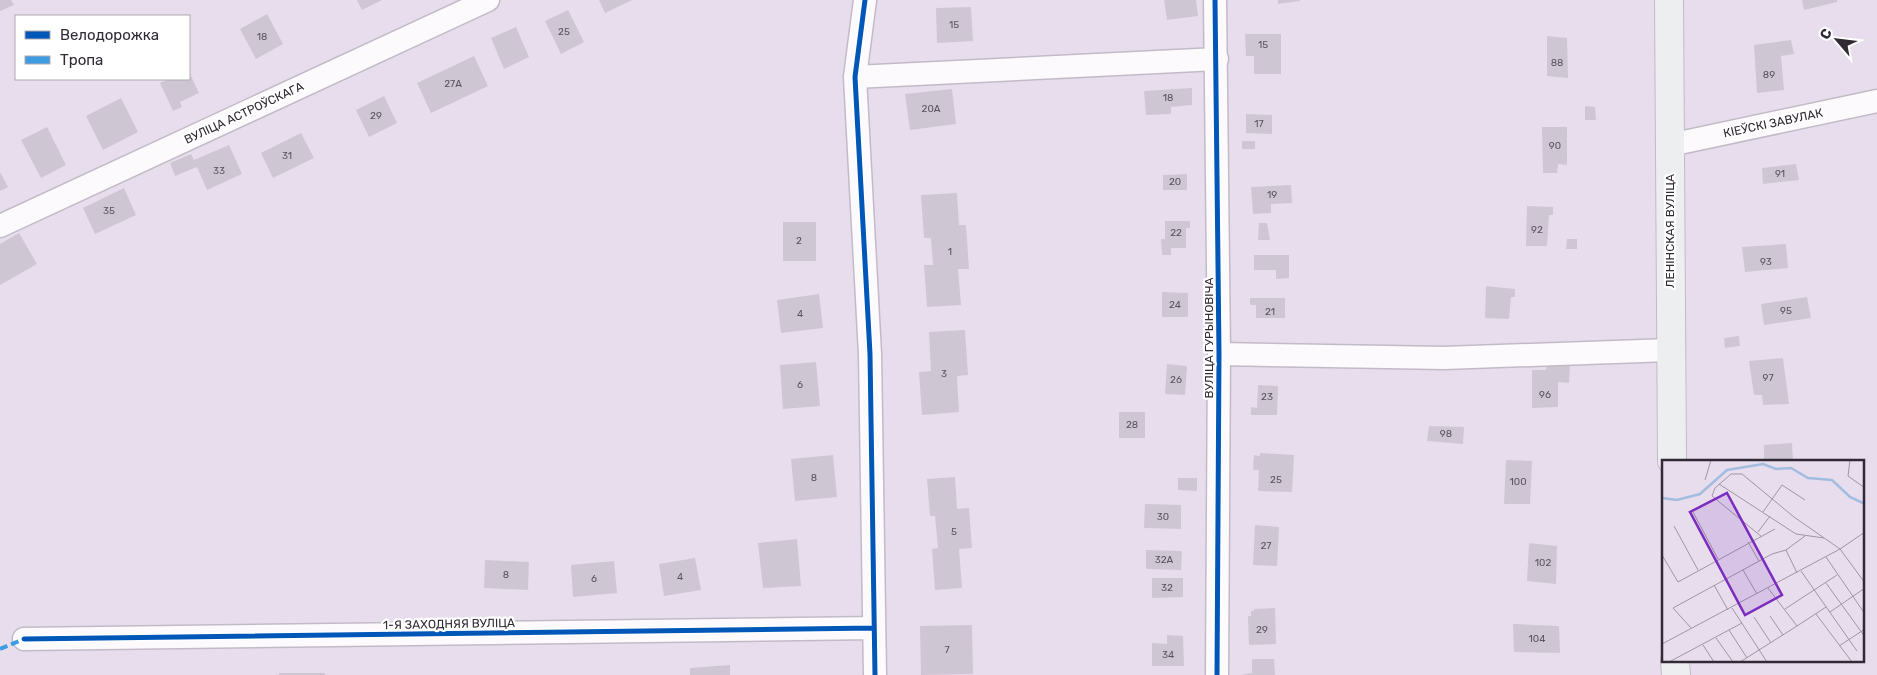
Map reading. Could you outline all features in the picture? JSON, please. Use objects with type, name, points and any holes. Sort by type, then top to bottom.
[{"type":"main road","name":"ЛЕНІНСКАЯ ВУЛІЦА","points":[[1669,0],[1672,460]]},
{"type":"main road","points":[[1675,662],[1676,675]]},
{"type":"street","name":"ВУЛІЦА АСТРОЎСКАГА","points":[[0,226],[488,0]]},
{"type":"street","points":[[865,0],[855,77],[870,354],[875,675]]},
{"type":"street","name":"ВУЛІЦА ГУРЫНОВІЧА","points":[[1215,0],[1219,354],[1217,675]]},
{"type":"street","points":[[855,77],[1216,59]]},
{"type":"street","name":"КІЕЎСКІ ЗАВУЛАК","points":[[1670,145],[1877,101]]},
{"type":"street","points":[[1219,354],[1444,358],[1670,350]]},
{"type":"street","name":"1-Я ЗАХОДНЯЯ ВУЛІЦА","points":[[24,639],[874,628]]},
{"type":"building","points":[[0,0],[11,0],[14,5],[0,11]]},
{"type":"building","points":[[357,0],[382,0],[362,10]]},
{"type":"building","points":[[599,0],[632,0],[605,13]]},
{"type":"building","points":[[1164,0],[1196,0],[1198,16],[1167,20]]},
{"type":"building","points":[[1278,0],[1300,0],[1300,1],[1278,4]]},
{"type":"building","points":[[1802,0],[1837,0],[1837,2],[1804,10]]},
{"type":"building","points":[[971,7],[973,41],[937,43],[936,8]]},
{"type":"building","points":[[568,10],[584,42],[561,54],[545,21]]},
{"type":"building","points":[[267,14],[283,44],[256,59],[240,29]]},
{"type":"building","points":[[516,27],[529,57],[504,69],[491,38]]},
{"type":"building","points":[[1245,34],[1281,34],[1281,74],[1254,74],[1254,56],[1246,56]]},
{"type":"building","points":[[1547,36],[1567,38],[1568,78],[1547,76]]},
{"type":"building","points":[[1791,40],[1794,54],[1781,56],[1784,90],[1757,93],[1754,45]]},
{"type":"building","points":[[474,56],[488,86],[431,113],[417,83]]},
{"type":"building","points":[[190,74],[199,93],[180,102],[182,107],[173,111],[160,83],[167,80],[190,80]]},
{"type":"building","points":[[1192,88],[1192,105],[1171,107],[1171,114],[1146,115],[1144,91]]},
{"type":"building","points":[[952,89],[956,124],[910,130],[905,94]]},
{"type":"building","points":[[384,96],[397,123],[369,137],[356,110]]},
{"type":"building","points":[[121,98],[138,132],[103,150],[86,116]]},
{"type":"building","points":[[1585,106],[1595,107],[1596,120],[1585,120]]},
{"type":"building","points":[[1246,114],[1272,115],[1272,134],[1246,133]]},
{"type":"building","points":[[47,127],[66,165],[41,178],[21,140]]},
{"type":"building","points":[[1542,127],[1567,127],[1567,165],[1558,164],[1557,173],[1543,173]]},
{"type":"building","points":[[301,133],[314,158],[273,178],[261,153]]},
{"type":"building","points":[[1242,141],[1255,141],[1255,149],[1242,149]]},
{"type":"building","points":[[229,145],[242,174],[207,190],[197,167],[175,176],[170,163],[191,154],[194,160]]},
{"type":"building","points":[[1796,164],[1799,180],[1763,184],[1762,168]]},
{"type":"building","points":[[0,172],[8,187],[0,191]]},
{"type":"building","points":[[1187,174],[1187,190],[1163,190],[1163,175]]},
{"type":"building","points":[[1291,185],[1292,203],[1271,204],[1271,213],[1253,214],[1251,187]]},
{"type":"building","points":[[124,188],[136,215],[95,234],[83,208]]},
{"type":"building","points":[[957,193],[959,225],[966,225],[969,269],[958,269],[961,305],[927,307],[924,265],[933,265],[931,238],[924,238],[921,195]]},
{"type":"building","points":[[1527,206],[1553,207],[1553,215],[1549,215],[1547,246],[1526,246]]},
{"type":"building","points":[[1165,221],[1190,221],[1190,228],[1186,228],[1186,248],[1171,248],[1171,255],[1162,255],[1161,239],[1165,239]]},
{"type":"building","points":[[783,222],[816,222],[816,261],[783,261]]},
{"type":"building","points":[[1259,223],[1267,223],[1270,240],[1258,240]]},
{"type":"building","points":[[19,233],[37,264],[0,285],[0,244]]},
{"type":"building","points":[[1567,239],[1577,239],[1577,249],[1566,249]]},
{"type":"building","points":[[1786,244],[1788,268],[1745,272],[1742,247]]},
{"type":"building","points":[[1254,255],[1289,255],[1289,278],[1276,279],[1276,270],[1254,270]]},
{"type":"building","points":[[1486,286],[1515,289],[1515,297],[1511,297],[1509,319],[1485,318]]},
{"type":"building","points":[[1162,292],[1188,293],[1188,317],[1162,317]]},
{"type":"building","points":[[819,294],[823,328],[781,333],[777,300]]},
{"type":"building","points":[[1807,297],[1811,318],[1764,325],[1761,304]]},
{"type":"building","points":[[1250,298],[1285,298],[1285,318],[1256,318],[1256,305],[1250,305]]},
{"type":"building","points":[[965,330],[968,375],[957,376],[959,412],[922,415],[919,372],[931,371],[929,332]]},
{"type":"building","points":[[1739,336],[1740,346],[1725,348],[1724,338]]},
{"type":"building","points":[[1783,358],[1789,404],[1763,405],[1762,395],[1754,395],[1749,361]]},
{"type":"building","points":[[816,362],[820,406],[783,409],[780,365]]},
{"type":"building","points":[[1547,363],[1570,364],[1569,383],[1558,382],[1558,407],[1532,408],[1532,370],[1546,370]]},
{"type":"building","points":[[1167,364],[1187,366],[1185,395],[1165,394]]},
{"type":"building","points":[[1258,385],[1278,386],[1277,415],[1251,415],[1251,407],[1257,408]]},
{"type":"building","points":[[1119,412],[1145,412],[1145,438],[1119,438]]},
{"type":"building","points":[[1429,426],[1464,427],[1463,444],[1427,441]]},
{"type":"building","points":[[1792,443],[1793,460],[1764,460],[1764,445]]},
{"type":"building","points":[[1260,453],[1294,455],[1292,492],[1258,491],[1259,470],[1253,470],[1254,455],[1260,456]]},
{"type":"building","points":[[833,455],[837,497],[795,501],[791,459]]},
{"type":"building","points":[[1506,460],[1532,461],[1530,504],[1504,504]]},
{"type":"building","points":[[955,477],[957,509],[969,508],[972,548],[959,549],[962,588],[935,590],[932,549],[938,548],[935,516],[930,516],[927,479]]},
{"type":"building","points":[[1178,478],[1197,478],[1197,491],[1178,490]]},
{"type":"building","points":[[1145,504],[1181,505],[1181,529],[1144,528]]},
{"type":"building","points":[[1255,525],[1279,527],[1277,566],[1253,565]]},
{"type":"building","points":[[797,539],[801,586],[763,588],[758,543]]},
{"type":"building","points":[[1529,543],[1557,546],[1556,584],[1527,581]]},
{"type":"building","points":[[1146,550],[1182,551],[1181,570],[1146,569]]},
{"type":"building","points":[[695,558],[701,590],[664,596],[659,564]]},
{"type":"building","points":[[485,560],[529,562],[528,590],[484,588]]},
{"type":"building","points":[[614,561],[617,593],[573,597],[571,565]]},
{"type":"building","points":[[1152,578],[1183,578],[1183,597],[1152,598]]},
{"type":"building","points":[[1275,608],[1276,644],[1249,645],[1248,616],[1251,616],[1251,611],[1254,611],[1254,609]]},
{"type":"building","points":[[1513,624],[1559,626],[1560,653],[1514,652]]},
{"type":"building","points":[[972,625],[973,674],[921,675],[920,626]]},
{"type":"building","points":[[1167,635],[1183,636],[1184,666],[1152,666],[1152,643],[1167,644]]},
{"type":"building","points":[[1252,659],[1274,659],[1275,675],[1240,675],[1252,673]]},
{"type":"building","points":[[730,665],[730,675],[690,675],[690,668]]},
{"type":"building","points":[[279,673],[325,673],[325,675],[279,675]]},
{"type":"marked path","points":[[0,649],[24,639]]},
{"type":"cycle path","points":[[865,0],[855,77],[870,354],[875,675]]},
{"type":"cycle path","points":[[1215,0],[1219,354],[1217,675]]},
{"type":"cycle path","points":[[24,639],[874,628]]}]
